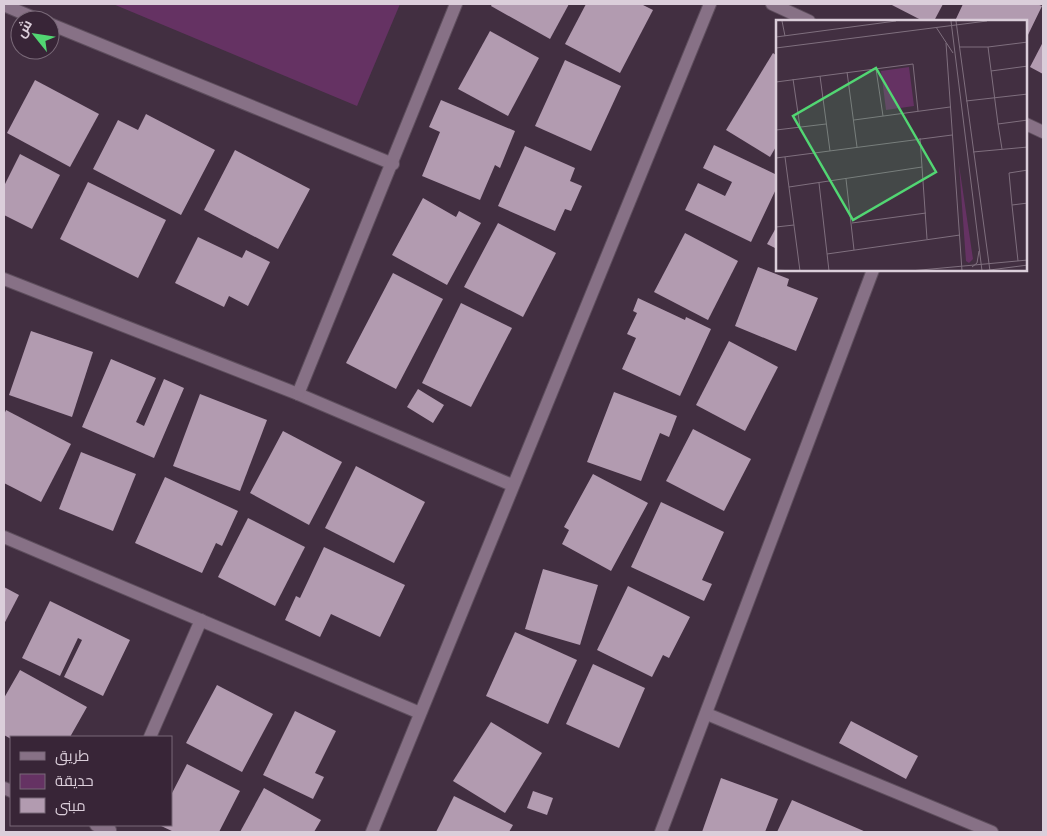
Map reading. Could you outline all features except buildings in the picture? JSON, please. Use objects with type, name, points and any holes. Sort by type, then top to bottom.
[{"type":"street","points":[[298,394],[393,164],[456,4]]},
{"type":"street","points":[[372,832],[512,485],[710,4]]},
{"type":"street","points":[[772,4],[807,20]]},
{"type":"street","points":[[60,28],[393,164]]},
{"type":"street","points":[[1027,124],[1043,132]]},
{"type":"street","points":[[661,832],[873,271]]},
{"type":"street","points":[[4,279],[298,394],[512,485]]},
{"type":"street","points":[[4,536],[420,713]]},
{"type":"street","points":[[150,736],[201,620]]},
{"type":"street","points":[[707,714],[992,832]]},
{"type":"green space","points":[[113,4],[400,4],[357,106]]}]
